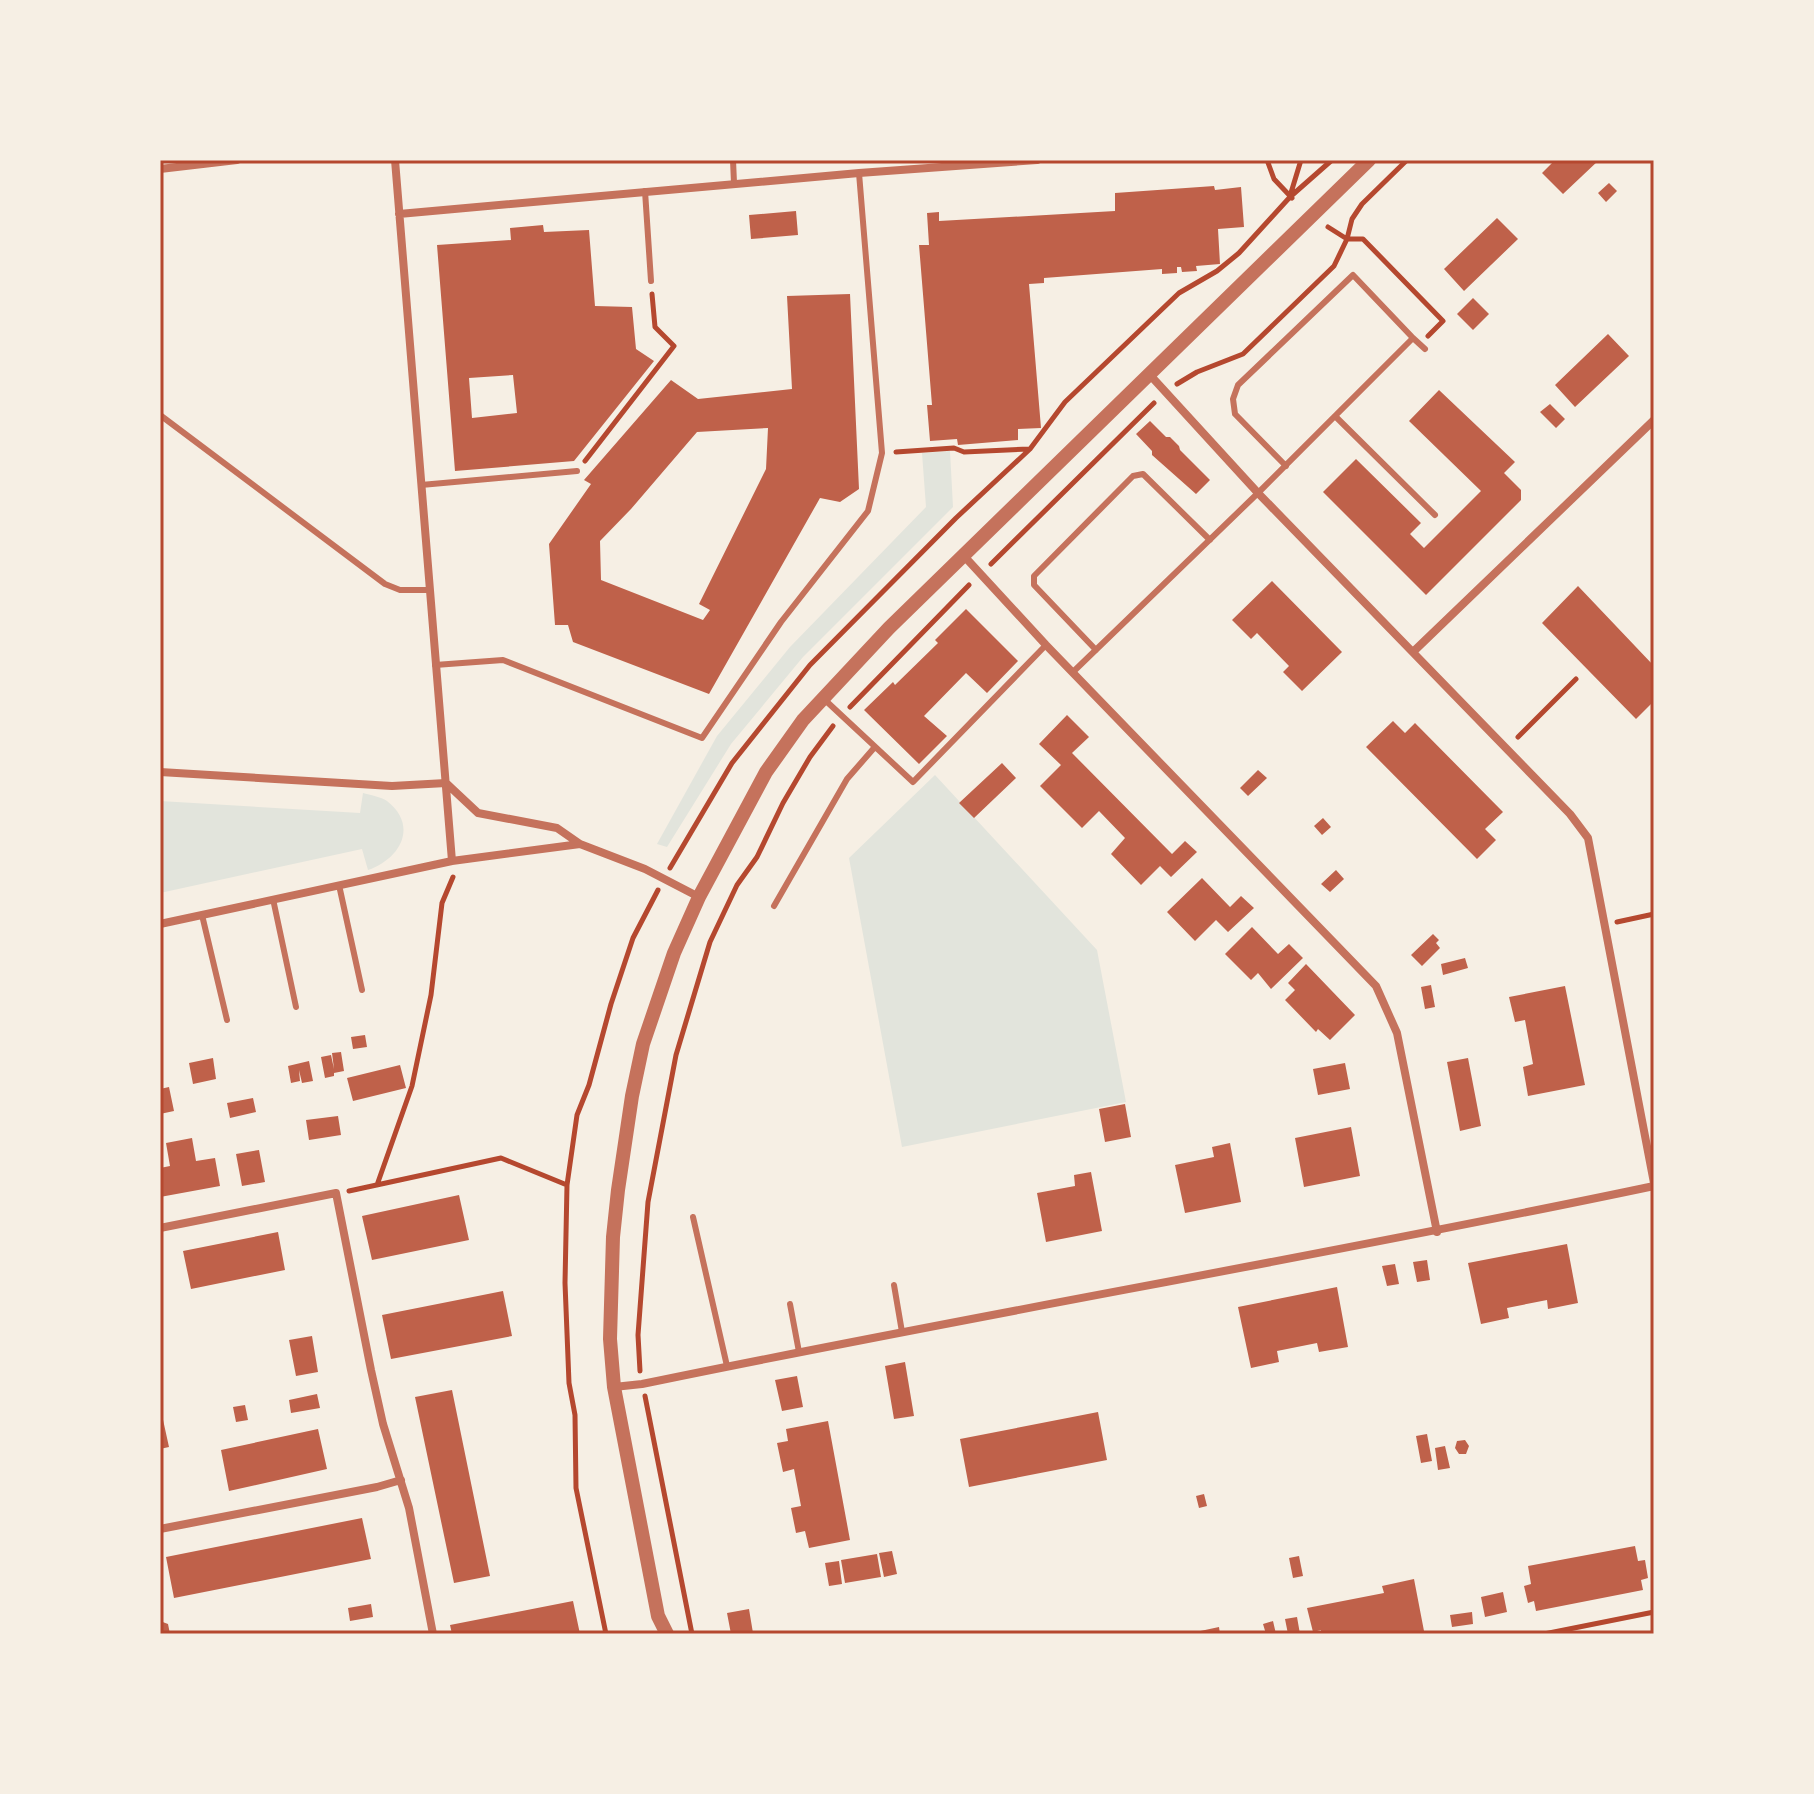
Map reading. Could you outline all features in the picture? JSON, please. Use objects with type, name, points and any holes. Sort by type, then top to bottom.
[{"type":"street","points":[[160,169],[237,160]]},
{"type":"street","points":[[395,160],[428,590],[456,860]]},
{"type":"street","points":[[399,214],[734,183],[1037,160]]},
{"type":"street","points":[[667,1634],[658,1616],[614,1387],[610,1339],[613,1237],[630,1108],[643,1044],[657,1000],[699,897],[766,772],[822,698],[889,628],[1369,160]]},
{"type":"street","points":[[614,1387],[1437,1232],[1654,1184],[1588,838],[1570,814],[1258,493],[1150,375]]},
{"type":"street","points":[[1413,652],[1654,420]]},
{"type":"street","points":[[964,556],[1376,986],[1397,1033],[1437,1232]]},
{"type":"street","points":[[160,772],[392,786],[446,783],[478,813],[557,828],[580,844],[645,869],[699,897]]},
{"type":"street","points":[[160,924],[456,860],[580,844]]},
{"type":"street","points":[[160,1228],[336,1193],[374,1383],[401,1480],[433,1634]]},
{"type":"street","points":[[160,1529],[401,1480]]},
{"type":"street","points":[[653,1634],[658,1616]]},
{"type":"lane","points":[[733,160],[734,183]]},
{"type":"lane","points":[[435,665],[503,660],[702,738],[781,622],[868,511],[882,453],[859,173]]},
{"type":"lane","points":[[645,191],[651,281]]},
{"type":"lane","points":[[1286,466],[1235,414],[1233,399],[1238,385],[1353,275],[1425,349]]},
{"type":"lane","points":[[1073,672],[1413,338]]},
{"type":"lane","points":[[160,415],[385,584],[400,590],[428,590]]},
{"type":"lane","points":[[1335,416],[1435,515]]},
{"type":"lane","points":[[420,485],[577,471]]},
{"type":"lane","points":[[1096,650],[1034,585],[1034,576],[1133,476],[1143,474],[1210,540]]},
{"type":"lane","points":[[822,698],[913,782],[1046,645]]},
{"type":"lane","points":[[774,906],[847,779],[874,748]]},
{"type":"lane","points":[[339,885],[362,990]]},
{"type":"lane","points":[[273,899],[296,1007]]},
{"type":"lane","points":[[202,915],[227,1020]]},
{"type":"lane","points":[[693,1217],[727,1366]]},
{"type":"lane","points":[[894,1285],[902,1332]]},
{"type":"lane","points":[[790,1304],[799,1352]]},
{"type":"path","points":[[1301,160],[1290,197],[1332,160]]},
{"type":"path","points":[[692,1634],[642,1384],[638,1335],[648,1202],[661,1125],[680,1041],[710,942],[737,885],[757,857],[810,757],[841,716],[1165,391],[1197,372],[1243,354],[1334,266],[1347,239],[1352,219],[1362,204],[1407,160]]},
{"type":"path","points":[[577,471],[674,346],[655,327],[651,281]]},
{"type":"path","points":[[882,453],[954,448],[964,452],[1030,449]]},
{"type":"path","points":[[1506,750],[1576,679]]},
{"type":"path","points":[[377,1185],[412,1086],[431,995],[442,903],[456,860]]},
{"type":"path","points":[[1605,924],[1654,914]]},
{"type":"path","points":[[336,1193],[501,1158],[567,1185]]},
{"type":"path","points":[[1544,1634],[1654,1612]]},
{"type":"shaded area","points":[[950,451],[953,507],[803,657],[731,744],[667,847],[657,844],[717,736],[790,647],[926,507],[922,453]]},
{"type":"shaded area","points":[[935,775],[1097,950],[1126,1102],[902,1147],[849,858]]},
{"type":"shaded area","points":[[363,793],[387,801],[402,821],[402,841],[397,850],[379,865],[368,870],[362,849],[160,893],[160,801],[360,813]]},
{"type":"building","points":[[1555,160],[1599,160],[1563,194],[1542,173]]},
{"type":"building","points":[[1609,183],[1617,191],[1606,202],[1598,193]]},
{"type":"building","points":[[1214,186],[1215,190],[1241,187],[1244,227],[1218,229],[1220,264],[1196,266],[1197,271],[1182,272],[1181,267],[1177,267],[1177,273],[1162,274],[1162,269],[1044,278],[1044,283],[1029,284],[1041,428],[1018,429],[1018,440],[958,445],[957,439],[930,441],[927,405],[932,405],[919,245],[929,245],[927,213],[939,212],[939,221],[1115,211],[1115,193]]},
{"type":"building","points":[[796,211],[798,235],[751,239],[749,215]]},
{"type":"building","points":[[1497,218],[1518,239],[1464,291],[1444,269]]},
{"type":"building","points":[[543,225],[544,232],[589,230],[595,306],[632,307],[636,349],[654,361],[574,461],[455,471],[437,245],[511,240],[510,228]],"holes":[[[513,375],[517,413],[472,418],[469,378]]]},
{"type":"building","points":[[850,294],[859,489],[840,502],[820,498],[709,694],[573,642],[568,625],[555,625],[549,544],[591,484],[584,480],[671,380],[698,399],[792,389],[787,296]],"holes":[[[768,428],[766,469],[699,604],[710,610],[703,620],[601,580],[600,541],[697,432]]]},
{"type":"building","points":[[1473,298],[1489,314],[1473,330],[1457,314]]},
{"type":"building","points":[[1608,334],[1629,356],[1575,407],[1555,385]]},
{"type":"building","points":[[1439,390],[1515,462],[1504,473],[1521,490],[1521,500],[1426,595],[1323,492],[1356,459],[1421,523],[1410,534],[1424,548],[1481,491],[1409,421]]},
{"type":"building","points":[[1550,404],[1565,419],[1556,428],[1540,412]]},
{"type":"building","points":[[1150,421],[1166,437],[1170,437],[1210,480],[1196,494],[1152,455],[1152,451],[1136,434]]},
{"type":"building","points":[[1272,581],[1342,652],[1302,691],[1283,672],[1289,666],[1257,633],[1251,639],[1232,620]]},
{"type":"building","points":[[1578,586],[1654,666],[1654,701],[1636,719],[1542,623]]},
{"type":"building","points":[[966,609],[1018,661],[987,693],[966,673],[924,716],[947,736],[919,764],[864,710],[938,643],[935,640]]},
{"type":"building","points":[[1067,715],[1089,737],[1072,753],[1172,854],[1185,841],[1197,852],[1171,877],[1160,866],[1141,885],[1111,854],[1125,838],[1099,811],[1082,828],[1040,786],[1061,765],[1039,744]]},
{"type":"building","points":[[1393,721],[1405,733],[1415,723],[1503,812],[1485,829],[1496,840],[1477,859],[1366,747]]},
{"type":"building","points":[[1002,763],[1016,778],[974,818],[959,803]]},
{"type":"building","points":[[1258,770],[1267,778],[1248,796],[1240,788]]},
{"type":"building","points":[[1323,818],[1331,827],[1322,835],[1314,826]]},
{"type":"building","points":[[1336,870],[1344,879],[1330,892],[1321,884]]},
{"type":"building","points":[[1202,878],[1230,907],[1241,896],[1254,908],[1228,932],[1216,920],[1195,941],[1167,912]]},
{"type":"building","points":[[1252,927],[1278,954],[1289,944],[1303,958],[1271,989],[1258,973],[1251,980],[1225,954]]},
{"type":"building","points":[[1433,934],[1439,940],[1436,943],[1440,948],[1422,966],[1411,955]]},
{"type":"building","points":[[1465,958],[1468,968],[1443,975],[1441,964]]},
{"type":"building","points":[[1306,964],[1355,1015],[1330,1040],[1318,1029],[1316,1032],[1285,1000],[1295,990],[1288,983]]},
{"type":"building","points":[[1431,985],[1435,1007],[1425,1009],[1421,987]]},
{"type":"building","points":[[1565,986],[1585,1085],[1528,1096],[1523,1067],[1533,1064],[1525,1020],[1515,1022],[1509,997]]},
{"type":"building","points":[[365,1035],[367,1047],[353,1049],[351,1037]]},
{"type":"building","points":[[341,1052],[344,1071],[325,1078],[321,1057],[331,1055],[334,1069],[332,1053]]},
{"type":"building","points":[[213,1058],[216,1079],[193,1084],[189,1063]]},
{"type":"building","points":[[1468,1058],[1481,1126],[1460,1131],[1447,1062]]},
{"type":"building","points":[[309,1061],[313,1081],[302,1083],[299,1070],[300,1081],[291,1083],[288,1066]]},
{"type":"building","points":[[1345,1063],[1350,1089],[1318,1095],[1313,1069]]},
{"type":"building","points":[[400,1065],[406,1088],[353,1101],[347,1078]]},
{"type":"building","points":[[169,1087],[174,1111],[160,1114],[160,1089]]},
{"type":"building","points":[[253,1098],[256,1112],[230,1118],[227,1103]]},
{"type":"building","points":[[1125,1104],[1131,1137],[1105,1142],[1099,1109]]},
{"type":"building","points":[[338,1116],[341,1135],[309,1140],[306,1120]]},
{"type":"building","points":[[1351,1127],[1360,1176],[1304,1187],[1295,1138]]},
{"type":"building","points":[[192,1138],[196,1161],[215,1158],[220,1186],[160,1197],[160,1168],[170,1166],[166,1143]]},
{"type":"building","points":[[1230,1143],[1241,1202],[1185,1213],[1175,1165],[1214,1157],[1212,1147]]},
{"type":"building","points":[[259,1150],[265,1182],[242,1186],[236,1154]]},
{"type":"building","points":[[1091,1172],[1102,1231],[1046,1242],[1037,1193],[1075,1186],[1074,1175]]},
{"type":"building","points":[[459,1195],[469,1240],[372,1260],[362,1216]]},
{"type":"building","points":[[278,1232],[285,1270],[191,1289],[183,1251]]},
{"type":"building","points":[[1567,1244],[1578,1303],[1548,1309],[1547,1300],[1507,1308],[1509,1318],[1481,1324],[1468,1263]]},
{"type":"building","points":[[1427,1260],[1430,1280],[1417,1282],[1413,1262]]},
{"type":"building","points":[[1395,1264],[1399,1284],[1387,1286],[1382,1266]]},
{"type":"building","points":[[1337,1287],[1348,1347],[1319,1352],[1317,1343],[1277,1351],[1279,1362],[1251,1368],[1238,1307]]},
{"type":"building","points":[[503,1291],[512,1336],[391,1359],[382,1315]]},
{"type":"building","points":[[312,1336],[318,1372],[296,1376],[289,1340]]},
{"type":"building","points":[[905,1362],[914,1416],[894,1419],[885,1366]]},
{"type":"building","points":[[797,1376],[803,1407],[782,1411],[775,1380]]},
{"type":"building","points":[[452,1390],[490,1576],[454,1583],[415,1397]]},
{"type":"building","points":[[317,1394],[320,1408],[291,1413],[289,1400]]},
{"type":"building","points":[[245,1405],[248,1420],[236,1422],[233,1407]]},
{"type":"building","points":[[160,1406],[169,1447],[160,1449]]},
{"type":"building","points":[[1098,1412],[1107,1460],[969,1487],[960,1439]]},
{"type":"building","points":[[828,1421],[850,1540],[809,1548],[805,1531],[796,1533],[791,1508],[801,1506],[794,1469],[783,1472],[777,1443],[788,1441],[786,1429]]},
{"type":"building","points":[[318,1429],[327,1469],[229,1491],[221,1450]]},
{"type":"building","points":[[1427,1434],[1432,1461],[1421,1463],[1416,1436]]},
{"type":"building","points":[[1465,1440],[1469,1446],[1466,1454],[1459,1454],[1455,1448],[1457,1441]]},
{"type":"building","points":[[1445,1446],[1450,1468],[1438,1470],[1435,1448]]},
{"type":"building","points":[[1204,1494],[1207,1506],[1199,1508],[1196,1496]]},
{"type":"building","points":[[362,1518],[371,1559],[174,1598],[166,1557]]},
{"type":"building","points":[[1635,1546],[1638,1561],[1645,1560],[1648,1578],[1641,1580],[1643,1590],[1536,1611],[1534,1601],[1528,1603],[1524,1586],[1531,1584],[1528,1566]]},
{"type":"building","points":[[892,1551],[897,1574],[884,1577],[879,1553]]},
{"type":"building","points":[[877,1554],[881,1577],[845,1583],[841,1560]]},
{"type":"building","points":[[1299,1556],[1303,1576],[1293,1578],[1289,1558]]},
{"type":"building","points":[[839,1561],[842,1584],[829,1586],[825,1563]]},
{"type":"building","points":[[1414,1579],[1424,1631],[1410,1634],[1313,1632],[1307,1608],[1384,1593],[1382,1586]]},
{"type":"building","points":[[1503,1592],[1507,1612],[1485,1617],[1481,1597]]},
{"type":"building","points":[[573,1601],[580,1634],[452,1634],[450,1625]]},
{"type":"building","points":[[371,1604],[373,1617],[350,1621],[348,1608]]},
{"type":"building","points":[[749,1609],[753,1633],[731,1634],[727,1613]]},
{"type":"building","points":[[1472,1612],[1473,1624],[1452,1627],[1450,1615]]},
{"type":"building","points":[[1297,1617],[1300,1634],[1288,1634],[1285,1619]]},
{"type":"building","points":[[160,1621],[168,1624],[170,1634],[160,1634]]},
{"type":"building","points":[[1273,1621],[1276,1634],[1266,1634],[1263,1624]]},
{"type":"building","points":[[1219,1627],[1220,1634],[1191,1634],[1191,1633]]}]
